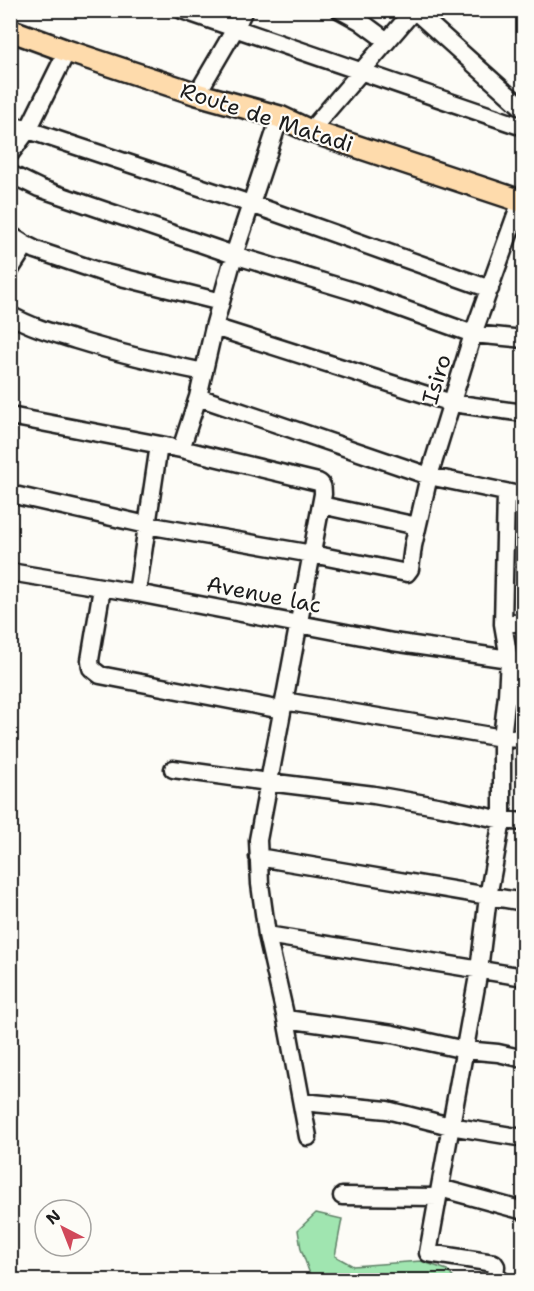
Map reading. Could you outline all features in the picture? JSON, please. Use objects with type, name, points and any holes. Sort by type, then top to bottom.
[{"type":"main road","name":"Route de Matadi","points":[[10,30],[197,94],[280,117],[310,131],[522,202]]},
{"type":"street","points":[[182,10],[517,126],[524,124]]},
{"type":"street","points":[[197,94],[236,29],[244,10]]},
{"type":"street","points":[[340,10],[360,21],[387,41]]},
{"type":"street","points":[[310,131],[414,10],[524,109]]},
{"type":"street","points":[[10,154],[28,130],[67,51]]},
{"type":"street","points":[[181,449],[198,397],[234,255],[280,117]]},
{"type":"street","points":[[10,124],[251,204],[490,289]]},
{"type":"street","points":[[10,174],[39,188],[234,255],[356,291],[473,334],[524,339]]},
{"type":"street","name":"Isiro","points":[[312,554],[407,573],[410,569],[429,476],[473,334],[522,202]]},
{"type":"street","points":[[10,235],[26,245],[101,272],[221,302]]},
{"type":"street","points":[[10,270],[26,245]]},
{"type":"street","points":[[10,315],[33,327],[89,344],[137,358],[204,372]]},
{"type":"street","points":[[214,327],[452,403],[524,413]]},
{"type":"street","points":[[198,397],[429,476],[524,496]]},
{"type":"street","points":[[10,416],[181,449],[320,483],[323,488],[258,840],[260,884],[267,935],[286,1018],[308,1137]]},
{"type":"street","points":[[137,593],[159,445]]},
{"type":"street","points":[[501,1281],[495,1277],[494,1263],[428,1253],[479,970],[488,897],[502,820],[502,738],[515,695],[503,624],[506,493]]},
{"type":"street","points":[[10,494],[147,525],[312,554]]},
{"type":"street","points":[[321,505],[417,526]]},
{"type":"street","name":"Avenue lac","points":[[10,572],[137,593],[393,642],[509,659]]},
{"type":"street","points":[[102,588],[90,660],[91,668],[100,675],[283,706],[502,738],[524,739]]},
{"type":"street","points":[[503,624],[524,622]]},
{"type":"street","points":[[173,769],[374,795],[502,820],[524,822]]},
{"type":"street","points":[[258,857],[524,902]]},
{"type":"street","points":[[267,935],[524,977]]},
{"type":"street","points":[[286,1018],[393,1034],[465,1050],[498,1053],[524,1059]]},
{"type":"street","points":[[302,1102],[387,1110],[450,1126],[524,1138]]},
{"type":"street","points":[[342,1196],[439,1193],[524,1210]]},
{"type":"green space","points":[[316,1213],[342,1219],[335,1256],[353,1266],[421,1261],[447,1270],[455,1280],[312,1280],[301,1249],[298,1230]]}]
